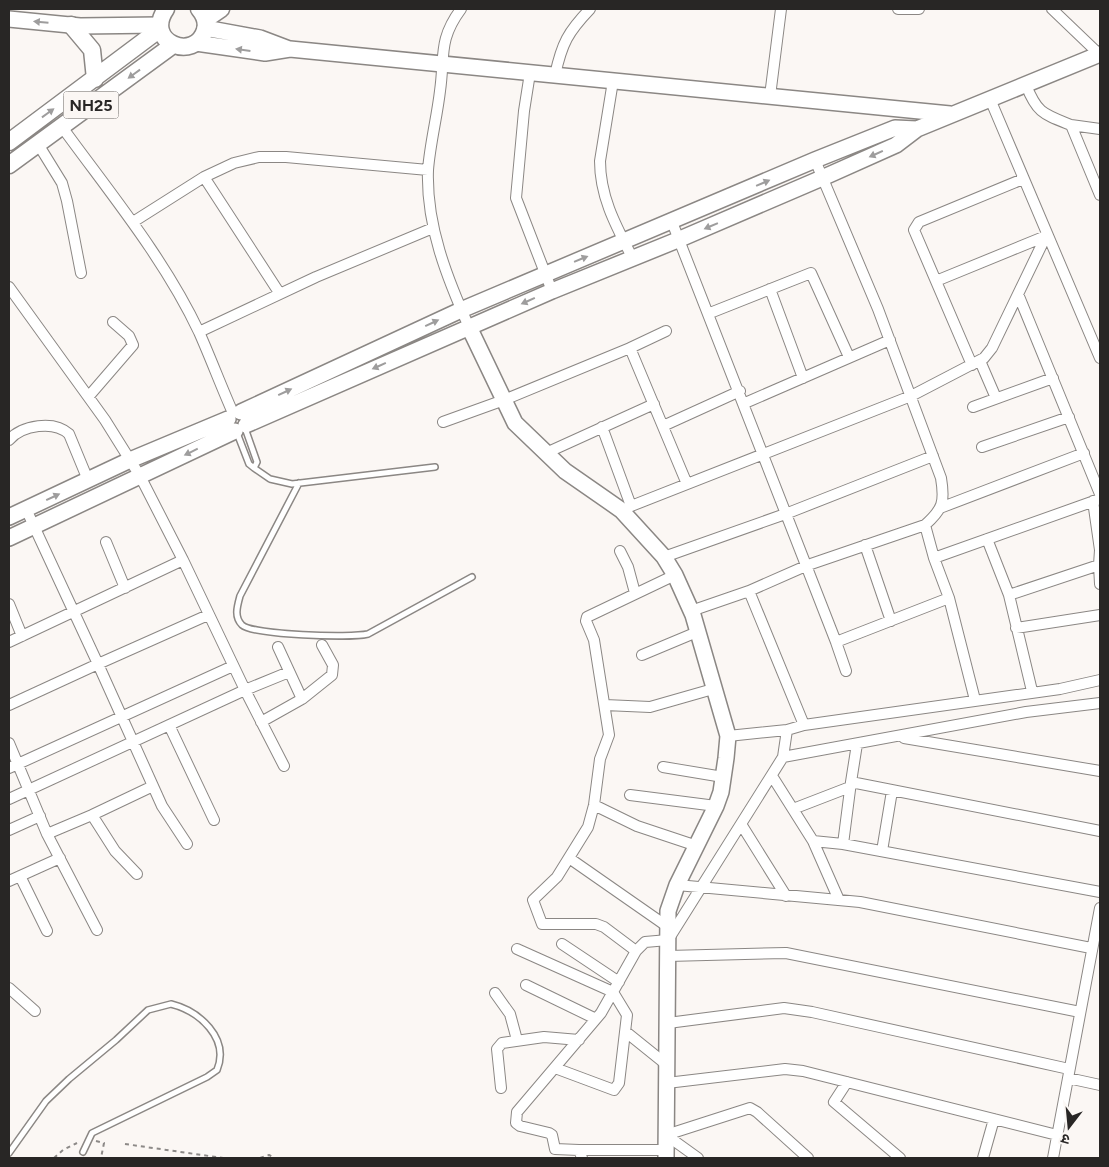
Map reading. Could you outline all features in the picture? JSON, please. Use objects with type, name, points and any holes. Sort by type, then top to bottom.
[{"type":"main road","points":[[166,9],[160,27],[167,41],[173,45]]},
{"type":"main road","points":[[196,42],[203,19],[221,9]]},
{"type":"main road","points":[[71,25],[92,50],[95,79]]},
{"type":"main road","name":"NH25","points":[[9,142],[95,79],[160,27]]},
{"type":"main road","name":"NH25","points":[[9,166],[173,45],[189,46],[196,42]]},
{"type":"street","points":[[461,9],[449,25],[441,55],[441,88],[428,170],[433,228],[444,266],[461,310],[515,423],[565,471],[626,508],[664,557],[675,575],[691,611],[728,736],[723,777],[716,806],[677,884],[668,911],[666,1148]]},
{"type":"street","points":[[555,75],[562,47],[570,30],[590,9]]},
{"type":"street","points":[[770,96],[781,9]]},
{"type":"street","points":[[898,9],[919,9]]},
{"type":"street","points":[[10,515],[130,460],[238,423],[632,257],[680,239],[896,145],[917,129],[1100,54],[1052,9]]},
{"type":"street","points":[[9,19],[71,25],[160,27]]},
{"type":"street","points":[[203,19],[290,49],[954,115]]},
{"type":"street","points":[[196,42],[265,53],[290,49]]},
{"type":"street","points":[[530,73],[524,110],[516,198],[552,291]]},
{"type":"street","points":[[613,81],[600,161],[600,174],[608,208],[632,257]]},
{"type":"street","points":[[1026,85],[1035,106],[1042,114],[1071,125],[1100,129]]},
{"type":"street","points":[[990,99],[1046,236],[1100,358]]},
{"type":"street","points":[[1071,125],[1100,195]]},
{"type":"street","points":[[62,127],[133,222],[198,332],[238,423]]},
{"type":"street","points":[[9,538],[140,476],[238,423],[461,310],[895,128],[917,129]]},
{"type":"street","points":[[38,144],[64,192],[81,273]]},
{"type":"street","points":[[133,222],[204,177],[234,163],[259,157],[286,157],[428,170]]},
{"type":"street","points":[[691,611],[749,591],[865,545],[925,525],[940,508],[944,495],[933,456],[890,340],[815,160]]},
{"type":"street","points":[[204,177],[280,294]]},
{"type":"street","points":[[996,398],[976,363],[915,234],[916,226],[919,222],[1023,180]]},
{"type":"street","points":[[737,194],[745,211]]},
{"type":"street","points":[[672,222],[788,512],[846,671]]},
{"type":"street","points":[[198,332],[280,294],[433,228]]},
{"type":"street","points":[[936,281],[1046,236]]},
{"type":"street","points":[[626,508],[910,396],[976,363],[992,348],[1046,236]]},
{"type":"street","points":[[710,313],[811,273],[849,357]]},
{"type":"street","points":[[9,287],[89,396],[140,476],[184,560],[244,690],[284,766]]},
{"type":"street","points":[[770,289],[802,378]]},
{"type":"street","points":[[1018,294],[1084,453],[1098,498],[1100,584]]},
{"type":"street","points":[[89,396],[133,345],[129,336],[113,322]]},
{"type":"street","points":[[443,422],[504,400],[630,348],[666,331]]},
{"type":"street","points":[[745,403],[890,340]]},
{"type":"street","points":[[630,348],[687,484]]},
{"type":"street","points":[[973,407],[1052,378]]},
{"type":"street","points":[[663,426],[740,391]]},
{"type":"street","points":[[546,453],[654,404]]},
{"type":"street","points":[[982,447],[1069,417]]},
{"type":"street","points":[[9,440],[18,430],[27,428],[50,426],[65,430],[69,434],[88,480]]},
{"type":"street","points":[[602,427],[626,508]]},
{"type":"street","points":[[940,508],[1084,453]]},
{"type":"street","points":[[664,557],[933,456]]},
{"type":"street","points":[[934,558],[1098,498]]},
{"type":"street","points":[[26,509],[162,806],[187,844]]},
{"type":"street","points":[[925,525],[934,558],[949,598],[975,700]]},
{"type":"street","points":[[987,539],[1009,595],[1032,691]]},
{"type":"street","points":[[106,542],[125,588]]},
{"type":"street","points":[[865,545],[891,621]]},
{"type":"street","points":[[620,551],[628,567],[635,593]]},
{"type":"street","points":[[9,642],[184,560]]},
{"type":"street","points":[[1009,595],[1099,565]]},
{"type":"street","points":[[636,951],[604,927],[596,924],[542,924],[533,900],[557,877],[588,827],[594,805],[600,759],[609,735],[606,705],[594,640],[586,621],[587,617],[675,575]]},
{"type":"street","points":[[749,591],[804,725]]},
{"type":"street","points":[[836,642],[949,598]]},
{"type":"street","points":[[9,604],[22,636]]},
{"type":"street","points":[[9,705],[208,615]]},
{"type":"street","points":[[1016,628],[1100,615]]},
{"type":"street","points":[[642,655],[697,632]]},
{"type":"street","points":[[261,722],[302,699],[332,676],[333,665],[322,645]]},
{"type":"street","points":[[278,646],[302,699]]},
{"type":"street","points":[[13,766],[233,666]]},
{"type":"street","points":[[9,799],[244,690],[289,672]]},
{"type":"street","points":[[728,736],[787,730],[804,725],[1032,691],[1060,689],[1100,680]]},
{"type":"street","points":[[606,705],[650,707],[713,689]]},
{"type":"street","points":[[783,757],[1026,712],[1100,703]]},
{"type":"street","points":[[169,725],[214,820]]},
{"type":"street","points":[[698,1158],[666,1148],[581,1154],[555,1149],[552,1135],[549,1133],[516,1123],[517,1112],[596,1019],[636,951],[645,942],[668,934],[702,887],[783,757],[787,730]]},
{"type":"street","points":[[896,736],[1100,771]]},
{"type":"street","points":[[9,743],[13,766],[29,790],[47,834],[97,930]]},
{"type":"street","points":[[843,844],[856,744]]},
{"type":"street","points":[[664,767],[723,777]]},
{"type":"street","points":[[772,776],[813,841],[839,900]]},
{"type":"street","points":[[793,809],[850,785],[892,791],[1100,831]]},
{"type":"street","points":[[47,834],[153,786]]},
{"type":"street","points":[[882,851],[892,791]]},
{"type":"street","points":[[630,795],[716,806]]},
{"type":"street","points":[[594,805],[637,826],[697,846]]},
{"type":"street","points":[[92,815],[115,851],[137,874]]},
{"type":"street","points":[[9,830],[40,816]]},
{"type":"street","points":[[742,824],[786,896]]},
{"type":"street","points":[[813,841],[843,844],[1100,892]]},
{"type":"street","points":[[9,881],[60,858]]},
{"type":"street","points":[[569,858],[668,934]]},
{"type":"street","points":[[20,876],[46,931]]},
{"type":"street","points":[[677,884],[860,902],[1091,948]]},
{"type":"street","points":[[1053,1158],[1100,908]]},
{"type":"street","points":[[562,944],[619,982]]},
{"type":"street","points":[[517,949],[613,992],[627,1015],[619,1083],[614,1090],[554,1068]]},
{"type":"street","points":[[668,956],[786,952],[1080,1012]]},
{"type":"street","points":[[526,985],[596,1019]]},
{"type":"street","points":[[9,988],[35,1011]]},
{"type":"street","points":[[495,993],[510,1014],[517,1040]]},
{"type":"street","points":[[668,1023],[784,1008],[812,1012],[1068,1073],[1100,1085]]},
{"type":"street","points":[[626,1032],[667,1065]]},
{"type":"street","points":[[501,1088],[497,1049],[502,1043],[544,1037],[579,1040]]},
{"type":"street","points":[[667,1083],[785,1069],[803,1071],[1057,1136]]},
{"type":"street","points":[[847,1082],[834,1102],[900,1158]]},
{"type":"street","points":[[666,1148],[750,1108],[757,1112],[808,1158]]},
{"type":"street","points":[[983,1158],[994,1119]]},
{"type":"lane","points":[[238,423],[257,462],[254,468]]},
{"type":"lane","points":[[238,423],[248,464],[270,478],[292,484],[435,467]]},
{"type":"lane","points":[[299,483],[240,596],[236,611],[237,618],[246,628],[269,632],[352,636],[368,634],[472,577]]},
{"type":"lane","points":[[9,1153],[46,1101],[148,1010],[171,1004],[201,1017],[210,1027],[221,1054],[217,1070],[207,1077],[92,1133],[83,1152]]},
{"type":"path","points":[[54,1158],[72,1144],[88,1140],[104,1143],[101,1158]]},
{"type":"path","points":[[125,1144],[223,1158]]},
{"type":"path","points":[[260,1158],[268,1155],[274,1158]]}]
